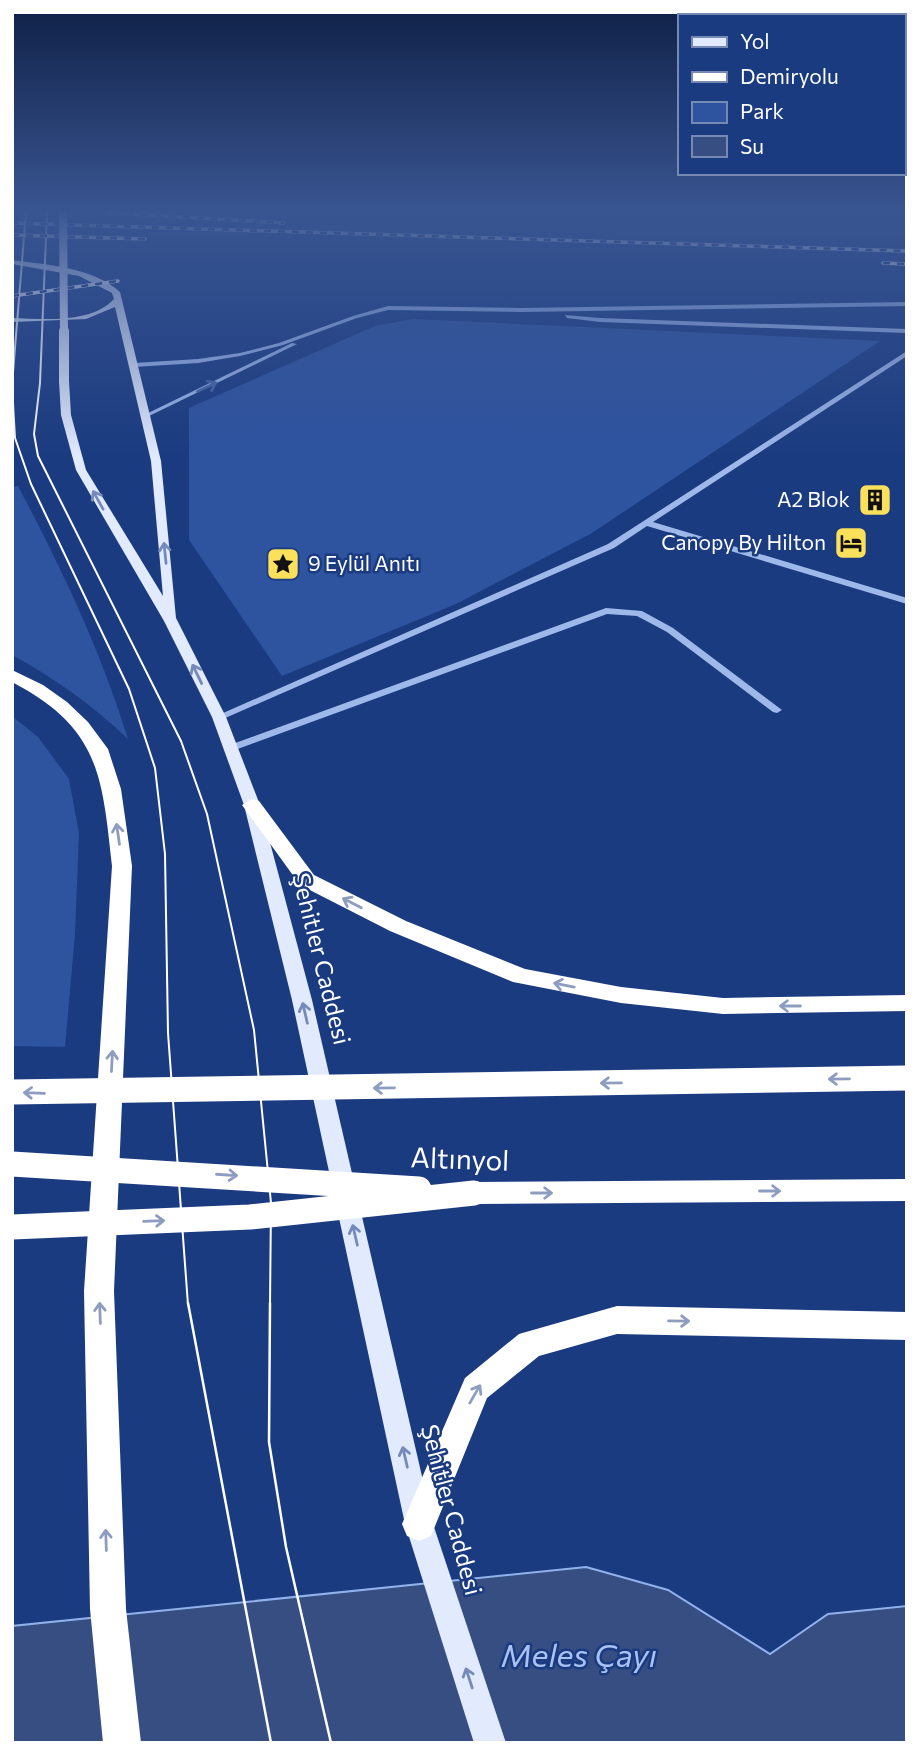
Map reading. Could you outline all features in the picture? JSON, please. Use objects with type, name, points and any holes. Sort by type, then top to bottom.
[{"type":"highway","points":[[12,675],[28,682],[68,712],[100,750],[113,799],[122,866],[99,1291],[108,1609],[122,1743]]},
{"type":"highway","points":[[252,805],[307,880],[398,926],[521,976],[621,995],[723,1006],[907,1003]]},
{"type":"highway","points":[[12,1092],[907,1078]]},
{"type":"highway","name":"Altınyol","points":[[12,1164],[209,1174],[474,1193],[907,1190]]},
{"type":"highway","points":[[12,1227],[250,1217],[474,1193]]},
{"type":"highway","points":[[419,1524],[476,1388],[530,1344],[617,1320],[907,1326]]},
{"type":"main road","name":"Şehitler Caddesi","points":[[63,294],[66,415],[81,470],[171,621],[219,717],[252,805],[302,1000],[419,1524],[490,1743]]},
{"type":"main road","points":[[115,294],[156,461],[171,621]]},
{"type":"main road","points":[[12,320],[86,316],[111,308],[118,299]]},
{"type":"street","points":[[134,365],[192,364],[225,359],[303,337],[341,320],[388,308],[521,310],[907,304]]},
{"type":"street","points":[[521,310],[600,320],[907,331]]},
{"type":"street","points":[[145,416],[279,353],[303,337]]},
{"type":"street","points":[[219,717],[611,546],[907,353]]},
{"type":"street","points":[[646,523],[907,601]]},
{"type":"street","points":[[231,748],[607,611],[639,614],[670,630],[777,710]]},
{"type":"green space","points":[[413,319],[880,341],[592,533],[456,604],[282,676],[189,540],[189,408],[375,326]]},
{"type":"green space","points":[[18,486],[79,610],[128,739],[73,693],[12,655],[12,487]]},
{"type":"green space","points":[[12,716],[38,737],[69,779],[79,833],[75,934],[65,1047],[12,1046]]},
{"type":"water","name":"Meles Çayı","points":[[586,1567],[668,1590],[770,1654],[828,1614],[907,1606],[907,1743],[12,1743],[12,1626]]},
{"type":"tram line","points":[[19,294],[12,385],[15,438],[31,484],[129,689],[155,768],[165,854],[168,1033],[188,1305]]},
{"type":"tram line","points":[[44,294],[40,383],[34,434],[38,456],[181,741],[207,814],[254,1030],[271,1203],[270,1305]]},
{"type":"tram line","points":[[188,1303],[271,1743]]},
{"type":"tram line","points":[[270,1303],[269,1442],[286,1547],[331,1743]]},
{"type":"railway","points":[[12,296],[27,294]]},
{"type":"place","name":"A2 Blok","points":[[875,500]]},
{"type":"place","name":"Canopy By Hilton","points":[[851,543]]},
{"type":"place","name":"9 Eylül Anıtı","points":[[283,564]]}]
